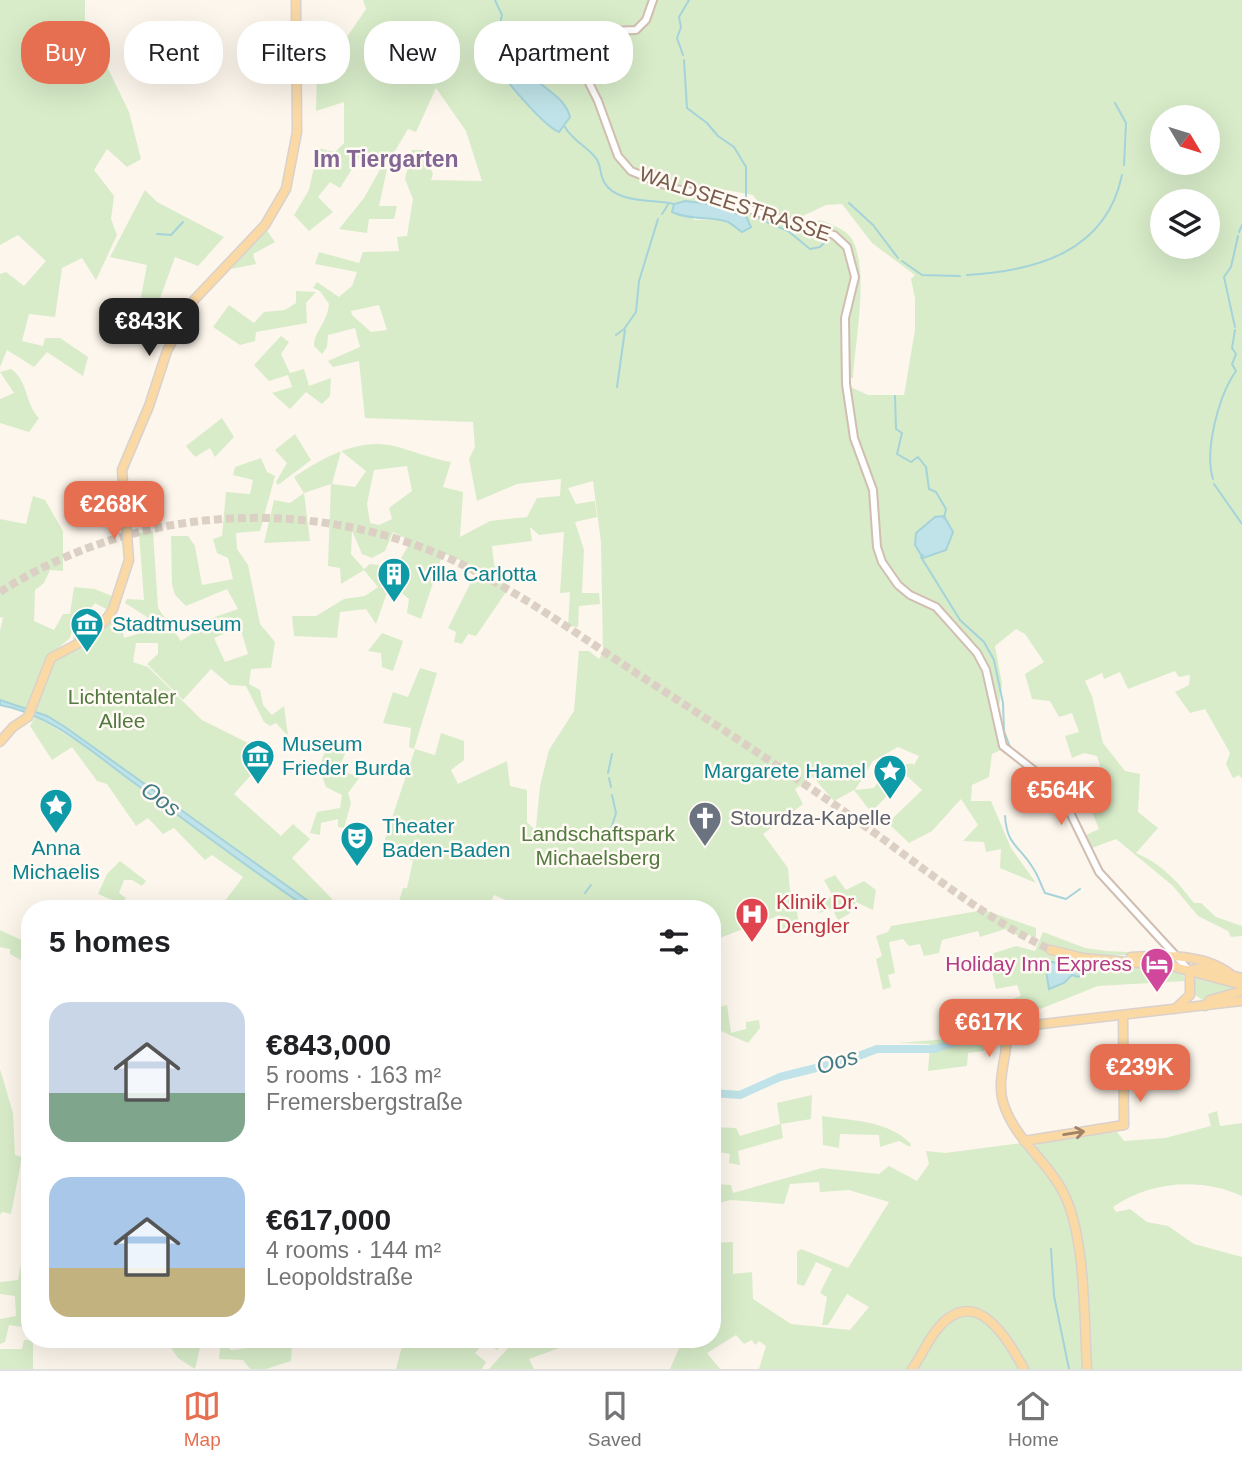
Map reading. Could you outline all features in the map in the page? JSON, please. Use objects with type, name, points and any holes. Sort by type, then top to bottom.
[{"type":"main road","points":[[0,742],[31,712],[51,658],[76,645],[105,621],[123,584],[129,560],[121,486],[124,462],[181,321],[200,293],[265,225],[286,189],[297,132],[296,0]]},
{"type":"main road","points":[[1051,950],[1083,958],[1190,971],[1242,985]]},
{"type":"main road","points":[[1115,960],[1176,956],[1212,965],[1238,977]]},
{"type":"main road","points":[[1190,971],[1202,968],[1238,977]]},
{"type":"main road","points":[[1172,1010],[1184,1004],[1191,993],[1190,971]]},
{"type":"main road","points":[[1205,1006],[1210,1000],[1242,991]]},
{"type":"main road","points":[[1191,993],[1205,1006]]},
{"type":"main road","points":[[1087,1369],[1080,1268],[1071,1211],[1057,1182],[1024,1141],[1003,1104],[1001,1090],[1007,1028],[1242,1001]]},
{"type":"main road","points":[[1024,1141],[1124,1125],[1126,1080],[1123,1016]]},
{"type":"main road","points":[[912,1369],[938,1328],[960,1314],[986,1317],[1002,1331],[1024,1369]]},
{"type":"street","name":"WALDSEESTRASSE","points":[[653,0],[646,20],[636,30],[575,35],[574,53],[598,101],[618,156],[631,171],[675,189],[721,197],[757,212],[834,235],[847,247],[855,277],[845,318],[849,412],[873,489],[877,547],[882,562],[898,585],[936,607],[976,653],[988,676],[1003,746],[1059,790],[1099,872],[1190,971]]},
{"type":"green space","points":[[0,0],[85,0],[85,21],[21,21],[21,84],[110,84],[110,73],[129,112],[141,159],[127,167],[107,149],[94,170],[114,196],[111,219],[117,235],[96,280],[82,258],[62,268],[55,317],[29,314],[22,341],[43,346],[45,338],[60,338],[88,357],[83,376],[47,352],[34,367],[7,350],[0,367],[0,274],[6,272],[24,286],[46,261],[18,235],[0,245]]},
{"type":"green space","name":"Landschaftspark Michaelsberg","points":[[363,0],[1242,0],[1242,779],[1239,775],[1233,778],[1226,764],[1230,753],[1205,709],[1190,713],[1175,692],[1189,685],[1190,675],[1179,677],[1175,671],[1128,689],[1120,672],[1104,679],[1102,673],[1085,681],[1092,696],[1103,743],[1125,771],[1140,774],[1138,812],[1158,828],[1136,853],[1154,862],[1168,874],[1194,903],[1201,903],[1216,917],[1242,926],[1242,936],[1231,937],[1228,931],[1198,916],[1173,886],[1116,839],[1092,848],[1086,835],[1099,829],[1081,785],[1103,776],[1097,756],[1084,753],[1072,758],[1065,736],[1079,732],[1072,713],[1059,717],[1050,701],[1032,699],[1025,674],[1044,662],[1025,634],[1016,629],[995,646],[1002,684],[996,731],[1003,749],[992,754],[989,777],[972,785],[971,801],[991,801],[1011,848],[1036,883],[1000,868],[1001,849],[986,852],[984,842],[963,841],[978,825],[961,799],[932,831],[909,843],[888,823],[922,790],[907,776],[871,812],[854,790],[834,801],[813,777],[795,789],[803,804],[763,834],[788,868],[790,890],[800,909],[797,912],[800,929],[782,929],[780,915],[721,938],[721,900],[506,900],[494,895],[492,900],[399,900],[403,888],[407,888],[413,861],[384,847],[385,839],[415,749],[435,755],[441,733],[464,741],[464,760],[451,770],[458,784],[507,761],[510,786],[527,790],[527,822],[534,829],[536,827],[540,786],[549,750],[574,711],[579,651],[589,651],[599,659],[603,652],[601,542],[593,481],[568,488],[576,504],[595,501],[597,517],[575,522],[584,550],[582,593],[599,593],[600,604],[579,606],[578,627],[568,626],[570,592],[560,593],[564,532],[539,535],[530,527],[532,541],[492,546],[494,564],[506,592],[476,636],[468,634],[462,644],[454,642],[456,632],[448,628],[478,568],[443,553],[421,619],[407,613],[409,599],[390,584],[376,624],[366,609],[340,612],[337,638],[294,636],[292,616],[316,616],[344,599],[365,596],[378,587],[364,570],[341,584],[340,568],[328,566],[331,484],[304,493],[294,477],[341,451],[357,446],[384,444],[451,462],[443,487],[463,492],[460,537],[490,521],[527,517],[537,498],[560,496],[561,479],[517,484],[477,501],[469,459],[475,447],[473,422],[365,418],[359,361],[333,367],[328,361],[360,347],[355,328],[328,335],[327,347],[322,354],[314,346],[329,304],[320,291],[313,288],[317,282],[339,297],[352,286],[357,272],[315,264],[319,252],[359,263],[363,252],[399,251],[397,237],[407,236],[413,199],[405,179],[412,150],[423,150],[433,174],[431,180],[482,181],[466,131],[436,88],[416,132],[408,129],[386,166],[364,150],[340,188],[330,182],[318,197],[333,212],[309,231],[294,215],[309,190],[318,148],[335,152],[344,143],[344,102],[316,111],[317,84],[350,84],[350,33],[366,9]],"holes":[[[704,186],[753,195],[762,207],[794,220],[826,205],[842,204],[872,243],[915,275],[911,279],[915,298],[915,330],[904,395],[868,395],[842,383],[840,317],[851,278],[841,245],[829,237],[794,229],[720,200],[700,197]],[[685,201],[737,214],[734,227],[720,220],[694,220],[676,203]],[[379,305],[387,330],[371,332],[351,311]],[[341,451],[366,471],[355,487],[332,484]],[[407,466],[412,491],[389,508],[392,519],[379,525],[370,523],[367,504],[374,470]],[[352,531],[362,554],[372,558],[385,551],[393,532],[411,541],[396,567],[370,564],[364,569],[351,554]],[[898,747],[919,756],[913,767],[914,764],[902,765],[881,779],[874,788],[855,790],[873,761]]]},
{"type":"green space","points":[[382,166],[387,169],[379,206],[397,206],[394,219],[369,219],[367,233],[339,229],[364,198]]},
{"type":"green space","points":[[145,190],[157,202],[224,237],[198,266],[175,257],[153,318],[138,312],[147,265],[110,257]]},
{"type":"green space","points":[[821,220],[847,234],[858,255],[861,289],[853,378],[848,378],[849,318],[859,275],[849,246],[841,236],[807,224]]},
{"type":"green space","points":[[266,229],[275,242],[253,254],[256,264],[231,269]]},
{"type":"green space","points":[[296,291],[316,292],[306,303],[307,323],[256,332],[255,341],[240,345],[213,327],[229,305],[254,323],[264,312],[285,310],[296,303]]},
{"type":"green space","points":[[281,336],[289,342],[281,354],[290,373],[304,369],[309,386],[331,378],[330,396],[322,404],[306,392],[290,409],[272,393],[292,387],[288,375],[269,381],[254,365]]},
{"type":"green space","points":[[11,369],[21,379],[31,406],[39,418],[29,432],[0,423],[0,399],[14,393],[0,372]]},
{"type":"green space","points":[[222,418],[234,437],[215,457],[210,448],[195,457],[186,446]]},
{"type":"green space","points":[[295,434],[311,460],[278,485],[276,482],[287,463],[275,450]]},
{"type":"green space","name":"Lichtentaler Allee","points":[[261,458],[267,472],[275,476],[260,531],[236,533],[237,549],[248,565],[260,624],[275,642],[271,668],[251,669],[249,684],[260,690],[263,705],[272,715],[284,706],[288,736],[276,723],[270,726],[264,722],[246,686],[230,685],[211,669],[183,700],[147,664],[158,654],[158,643],[136,643],[133,662],[148,667],[202,720],[260,749],[255,761],[260,765],[234,794],[281,836],[293,824],[310,839],[292,858],[333,900],[306,900],[298,895],[295,900],[226,900],[243,877],[212,855],[205,860],[174,828],[163,834],[148,818],[136,826],[107,784],[97,781],[72,747],[52,760],[30,726],[35,716],[78,742],[228,853],[231,849],[47,716],[0,700],[0,631],[3,618],[0,617],[0,519],[26,524],[33,496],[45,500],[63,531],[63,571],[50,570],[44,583],[35,590],[34,621],[54,630],[63,614],[70,614],[74,587],[95,589],[114,597],[108,610],[95,603],[85,615],[95,627],[76,643],[73,639],[80,616],[76,615],[70,638],[54,652],[71,649],[108,617],[122,629],[124,638],[144,632],[147,617],[125,603],[127,599],[144,600],[139,533],[153,531],[158,608],[181,641],[196,631],[197,623],[238,609],[227,589],[186,606],[175,595],[172,584],[171,536],[188,536],[195,546],[202,585],[233,579],[228,558],[217,553],[213,539],[222,536],[226,492],[250,494],[253,480],[233,475],[235,467]],"holes":[[[240,627],[248,654],[225,662],[214,638]]]},
{"type":"green space","points":[[304,493],[310,541],[264,543],[274,500],[290,503]]},
{"type":"green space","points":[[382,633],[403,641],[393,671],[382,667],[381,653],[368,651]]},
{"type":"green space","points":[[420,668],[437,673],[414,749],[409,747],[411,728],[383,723],[393,692],[408,697]]},
{"type":"green space","points":[[329,741],[349,745],[338,770],[360,777],[348,793],[351,803],[344,828],[338,827],[338,819],[321,823],[320,835],[310,833],[317,812],[340,808],[342,795],[326,787],[319,768]]},
{"type":"green space","points":[[120,861],[146,881],[142,886],[132,880],[124,880],[119,893],[126,898],[112,900],[98,894],[107,874]]},
{"type":"green space","points":[[835,875],[846,890],[864,881],[876,890],[873,910],[856,902],[849,914],[838,920],[832,908],[820,913],[812,906],[833,896],[824,880]]},
{"type":"green space","points":[[984,910],[1036,928],[1036,938],[1022,932],[1019,936],[1005,929],[980,937],[978,931],[942,940],[939,953],[924,956],[920,944],[909,946],[903,939],[889,942],[895,973],[888,975],[891,987],[883,990],[876,959],[882,956],[876,936],[888,932],[891,926]]},
{"type":"green space","points":[[0,930],[21,940],[21,960],[10,954],[10,949],[0,947]]},
{"type":"green space","points":[[1043,932],[1085,948],[1150,953],[1161,950],[1163,954],[1094,956],[1050,953],[1183,972],[1185,981],[1098,986],[1005,1023],[1000,1019],[998,1004],[1021,996],[1017,985],[996,989],[988,955],[1016,946],[1035,951]]},
{"type":"green space","points":[[1195,974],[1241,988],[1202,1000],[1195,995]]},
{"type":"green space","points":[[727,1005],[731,1033],[746,1029],[746,1022],[759,1020],[760,1028],[748,1043],[721,1031],[721,1007]]},
{"type":"green space","points":[[984,1036],[984,1051],[968,1053],[967,1066],[928,1071],[930,1044],[898,1043]]},
{"type":"green space","points":[[0,1069],[13,1113],[15,1155],[21,1157],[21,1162],[11,1214],[2,1212],[0,1215]]},
{"type":"green space","points":[[812,1095],[811,1119],[781,1124],[783,1138],[738,1151],[740,1165],[729,1163],[730,1154],[721,1152],[721,1127],[736,1128],[740,1136],[780,1124],[777,1103]]},
{"type":"green space","points":[[1217,1111],[1220,1126],[1242,1123],[1242,1196],[1210,1186],[1176,1185],[1143,1192],[1113,1207],[1116,1212],[1130,1209],[1147,1222],[1168,1226],[1194,1244],[1242,1257],[1242,1369],[759,1369],[766,1346],[759,1341],[755,1345],[752,1340],[744,1344],[736,1335],[721,1344],[721,1243],[733,1242],[733,1274],[752,1272],[753,1299],[791,1324],[850,1330],[869,1307],[847,1294],[828,1325],[822,1325],[827,1297],[820,1293],[832,1269],[816,1262],[804,1286],[797,1284],[797,1252],[801,1249],[848,1268],[889,1202],[849,1190],[820,1192],[819,1182],[790,1184],[784,1204],[730,1200],[721,1202],[721,1184],[731,1185],[733,1193],[822,1168],[879,1174],[889,1166],[917,1181],[929,1164],[926,1151],[945,1153],[1022,1143],[1072,1206],[1036,1146],[1040,1141],[1117,1132],[1124,1141],[1165,1138],[1211,1126],[1208,1114]]},
{"type":"green space","points":[[822,1116],[881,1126],[902,1136],[911,1144],[910,1147],[899,1141],[880,1147],[879,1135],[840,1134],[839,1148],[823,1145]]},
{"type":"green space","points":[[21,1264],[21,1327],[9,1325],[5,1342],[0,1344],[0,1319],[16,1316],[15,1296],[0,1294],[0,1282],[18,1280]]},
{"type":"green space","points":[[33,1348],[33,1369],[0,1369],[0,1349]]},
{"type":"green space","points":[[171,1348],[200,1348],[195,1369],[178,1358]]},
{"type":"green space","points":[[220,1348],[292,1348],[291,1361],[266,1369],[250,1369],[243,1360],[219,1359]]},
{"type":"green space","points":[[402,1348],[480,1348],[475,1353],[486,1362],[482,1369],[396,1369]]},
{"type":"green space","points":[[508,1348],[559,1348],[529,1359],[534,1369],[489,1369]]},
{"type":"green space","points":[[679,1348],[715,1348],[707,1353],[720,1369],[670,1369]]},
{"type":"water","points":[[510,84],[540,84],[563,103],[570,117],[559,132]]},
{"type":"water","points":[[685,201],[718,205],[737,214],[745,214],[751,227],[742,232],[722,220],[686,217],[672,212],[674,204]]},
{"type":"water","points":[[944,516],[953,532],[946,550],[923,558],[915,545],[916,533],[935,517]]},
{"type":"water","points":[[0,700],[47,716],[65,727],[307,900],[296,900],[286,893],[71,736],[37,717],[0,705]]},
{"type":"water","points":[[1047,961],[1068,965],[1072,970],[1080,962],[1096,968],[1078,977],[1072,975],[1064,983],[1049,989],[1045,965]]},
{"type":"waterway","points":[[495,0],[502,15],[501,21]]},
{"type":"waterway","points":[[683,55],[677,38],[681,27],[679,17],[689,0]]},
{"type":"waterway","points":[[684,60],[687,108],[734,147],[746,167],[746,200]]},
{"type":"waterway","points":[[1115,103],[1126,123],[1124,165]]},
{"type":"waterway","points":[[565,127],[597,160],[602,179],[617,194],[674,204]]},
{"type":"waterway","points":[[967,275],[1018,269],[1064,252],[1084,239],[1101,223],[1114,201],[1122,175]]},
{"type":"waterway","points":[[662,214],[669,203]]},
{"type":"waterway","points":[[849,203],[873,225],[898,258]]},
{"type":"waterway","points":[[616,335],[636,312],[639,281],[658,219]]},
{"type":"waterway","points":[[759,219],[788,231],[810,249],[820,247],[831,236]]},
{"type":"waterway","points":[[157,234],[171,235],[183,222]]},
{"type":"waterway","points":[[1239,232],[1242,225]]},
{"type":"waterway","points":[[1235,327],[1224,277],[1231,267],[1238,236]]},
{"type":"waterway","points":[[902,261],[922,275],[960,276]]},
{"type":"waterway","points":[[617,387],[625,330]]},
{"type":"waterway","points":[[1213,479],[1210,453],[1212,438],[1224,394],[1236,371],[1232,364],[1236,354],[1232,348],[1235,330]]},
{"type":"waterway","points":[[895,396],[896,429],[902,433],[897,454],[911,462],[918,457],[926,467],[929,489],[936,492],[946,509],[944,518]]},
{"type":"waterway","points":[[1214,484],[1242,524]]},
{"type":"waterway","points":[[923,555],[921,557],[960,620],[984,642],[994,660],[1003,703],[1004,731],[1010,747]]},
{"type":"waterway","points":[[608,773],[612,754]]},
{"type":"waterway","points":[[609,778],[611,787]]},
{"type":"waterway","points":[[611,829],[616,813],[612,795]]},
{"type":"waterway","points":[[1005,816],[1011,840],[1028,860],[1045,893],[1066,899],[1080,889]]},
{"type":"waterway","points":[[605,842],[610,833]]},
{"type":"waterway","points":[[585,893],[591,885]]},
{"type":"waterway","name":"Oos","points":[[721,1094],[740,1095],[780,1077],[848,1060],[877,1049],[935,1049],[964,1039]]},
{"type":"waterway","points":[[1051,1249],[1054,1296],[1069,1369]]},
{"type":"tunnel","points":[[0,592],[52,563],[108,541],[165,526],[224,519],[284,519],[343,526],[401,540],[457,562],[527,601],[815,791],[981,910],[1051,950]]},
{"type":"place","name":"Villa Carlotta","points":[[394,604]]},
{"type":"place","name":"Stadtmuseum","points":[[87,654]]},
{"type":"place","name":"Museum Frieder Burda","points":[[258,786]]},
{"type":"place","name":"Margarete Hamel","points":[[890,801]]},
{"type":"place","name":"Anna Michaelis","points":[[56,835]]},
{"type":"place","name":"Stourdza-Kapelle","points":[[705,848]]},
{"type":"place","name":"Theater Baden-Baden","points":[[357,868]]},
{"type":"place","name":"Klinik Dr. Dengler","points":[[752,944]]},
{"type":"place","name":"Holiday Inn Express","points":[[1157,994]]},
{"type":"district","name":"Im Tiergarten","points":[[386,159]]}]
